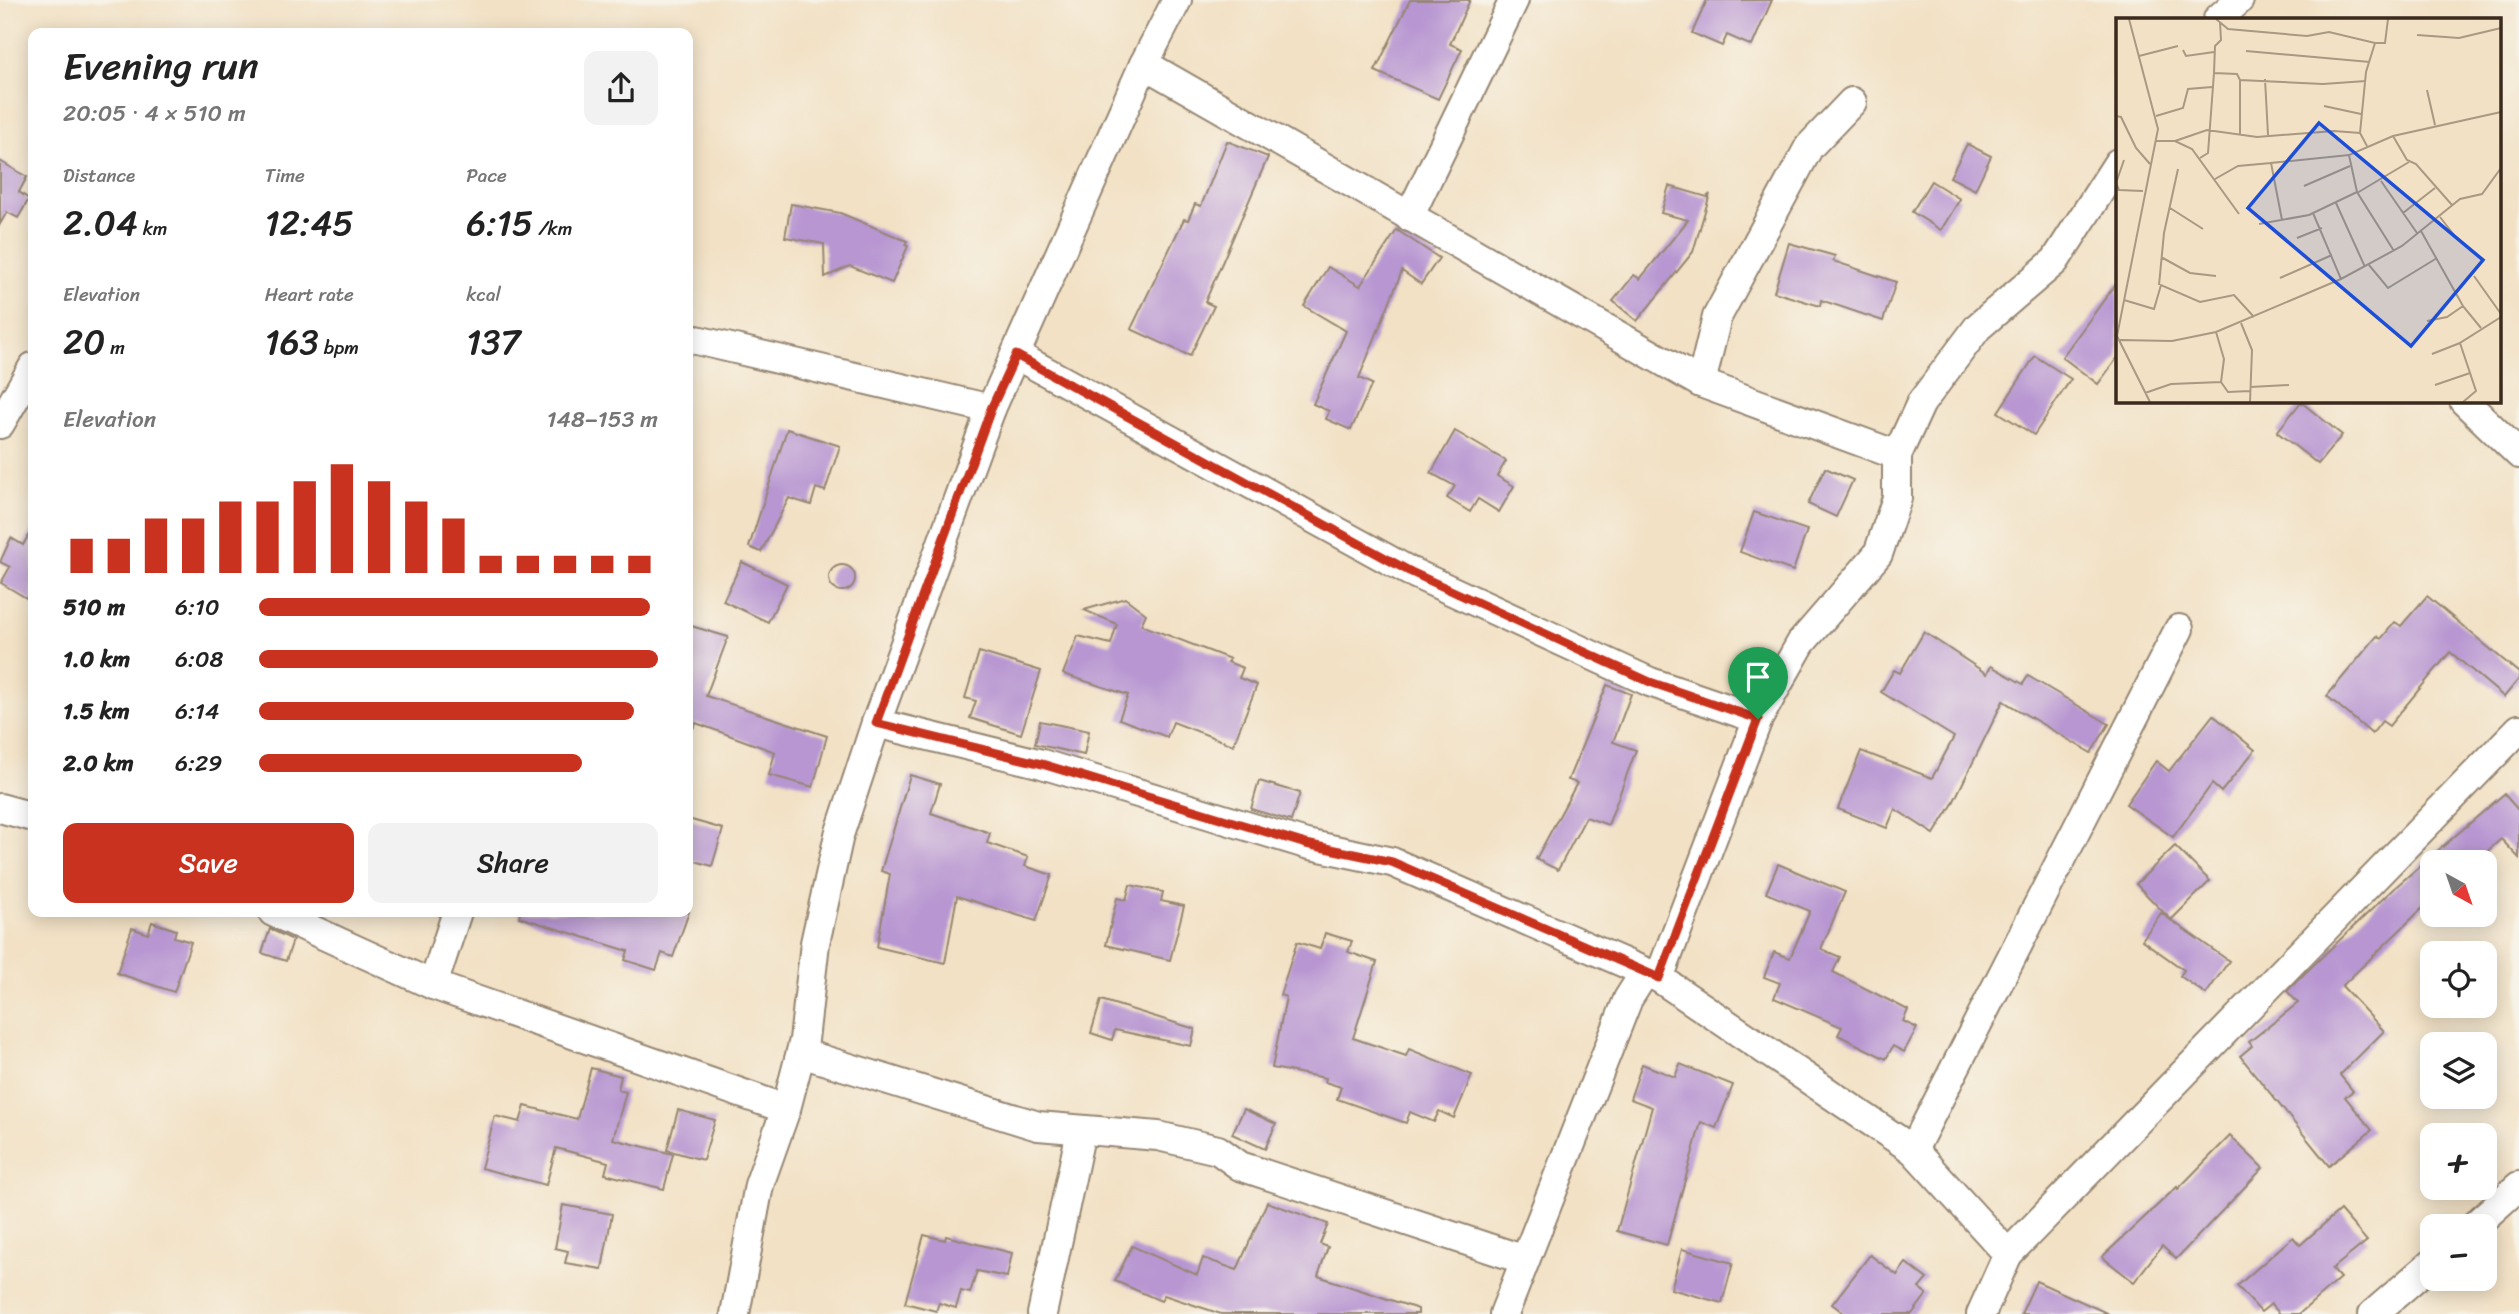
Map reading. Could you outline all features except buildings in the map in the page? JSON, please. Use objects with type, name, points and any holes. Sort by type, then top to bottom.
[{"type":"street","points":[[735,1314],[759,1185],[786,1109],[801,1053],[815,943],[839,835],[876,723],[991,409],[1144,64],[1177,0]]},
{"type":"street","points":[[1409,216],[1514,0]]},
{"type":"street","points":[[2219,18],[2239,0]]},
{"type":"street","points":[[1144,64],[1701,383],[1897,455]]},
{"type":"street","points":[[1701,383],[1717,317],[1809,147],[1852,102]]},
{"type":"street","points":[[1504,1314],[1628,999],[1652,975],[1758,719],[1801,643],[1878,554],[1897,498],[1897,455],[1921,403],[1978,327],[2055,261],[2116,166]]},
{"type":"street","points":[[693,339],[991,409]]},
{"type":"street","points":[[1016,355],[1409,571],[1650,682],[1758,719]]},
{"type":"street","points":[[0,424],[28,376]]},
{"type":"street","points":[[2465,402],[2519,454]]},
{"type":"street","points":[[1913,1150],[2179,629]]},
{"type":"street","points":[[876,723],[1042,764],[1306,844],[1392,862],[1652,975],[1913,1150],[2008,1254]]},
{"type":"street","points":[[1981,1314],[2008,1254],[2519,729]]},
{"type":"street","points":[[0,808],[28,816]]},
{"type":"street","points":[[284,917],[433,985],[786,1109]]},
{"type":"street","points":[[433,985],[455,917]]},
{"type":"street","points":[[801,1053],[1038,1126],[1158,1136],[1218,1150],[1240,1166],[1525,1260]]},
{"type":"street","points":[[1042,1314],[1081,1131]]},
{"type":"street","points":[[2488,1214],[2519,1186]]},
{"type":"street","points":[[2373,1314],[2420,1273]]},
{"type":"route","points":[[1016,355],[1409,571],[1650,682],[1758,719],[1659,978],[1392,862],[1306,844],[1042,764],[876,723],[991,409],[1016,355]]}]
